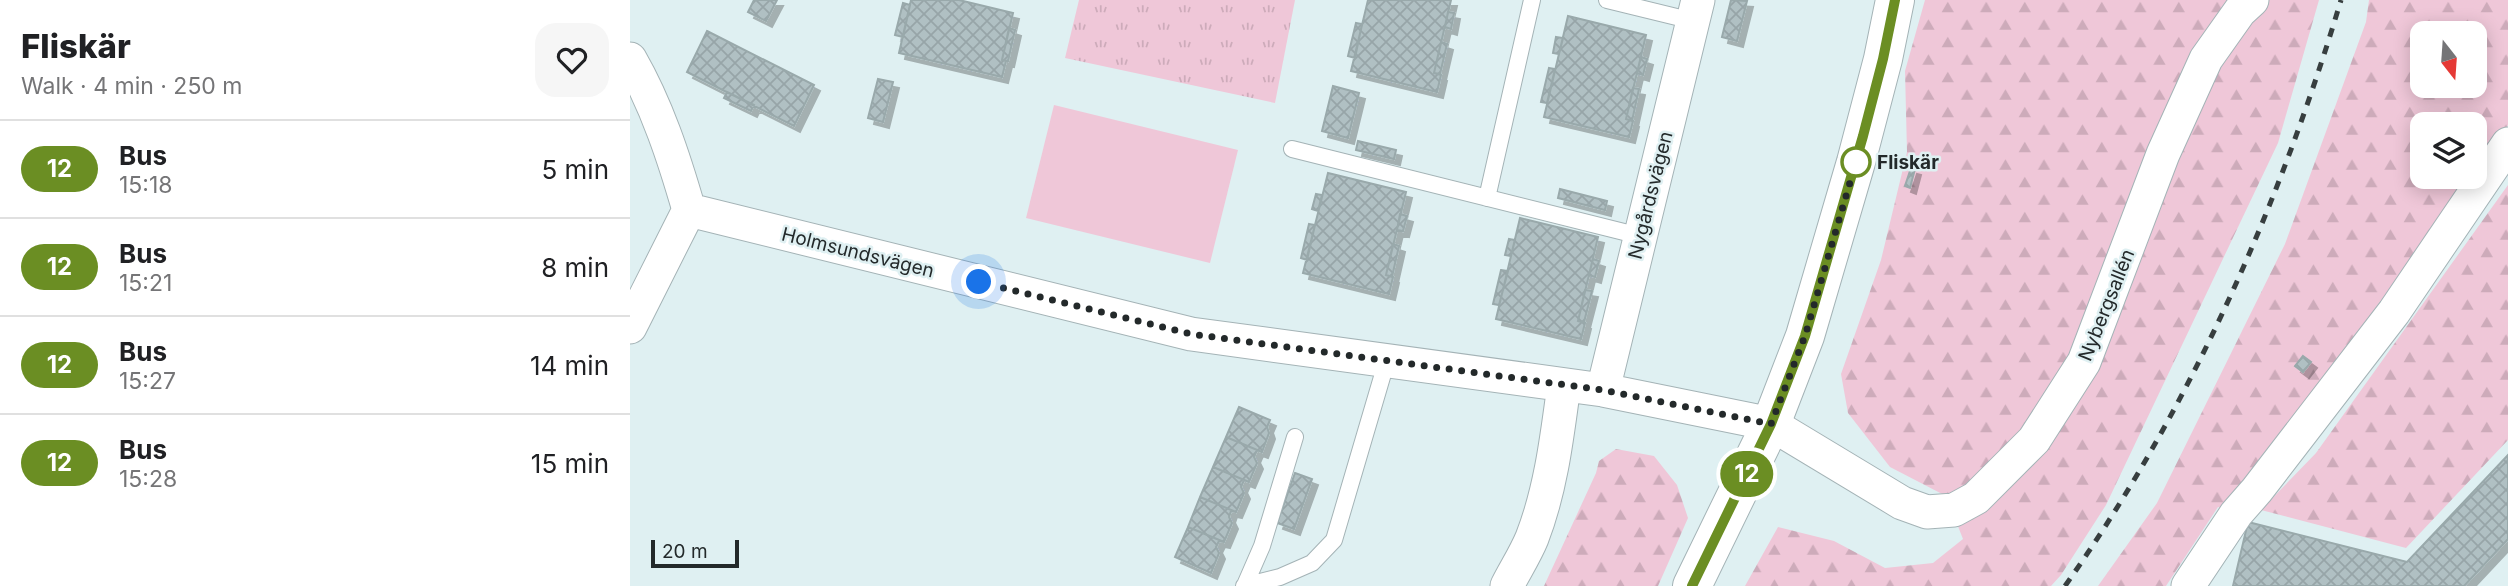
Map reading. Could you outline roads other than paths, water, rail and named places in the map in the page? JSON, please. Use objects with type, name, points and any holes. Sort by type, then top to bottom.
[{"type":"street","points":[[1692,586],[1771,424],[1805,336],[1883,59],[1895,0]]},
{"type":"street","name":"Nybergsallén","points":[[1771,424],[1902,503],[1927,512],[1954,510],[1976,498],[2034,440],[2084,362],[2164,154],[2206,59],[2240,11],[2252,0]]},
{"type":"street","name":"Nygårdsvägen","points":[[1603,390],[1695,10]]},
{"type":"street","points":[[630,59],[642,79],[673,155],[689,210],[630,327]]},
{"type":"street","points":[[2188,586],[2235,513],[2257,490],[2394,312],[2508,144]]},
{"type":"street","name":"Holmsundsvägen","points":[[689,210],[1191,334],[1603,390],[1771,424]]},
{"type":"street","points":[[1507,586],[1531,541],[1546,497],[1564,385]]},
{"type":"lane","points":[[1487,198],[1532,0]]},
{"type":"lane","points":[[1607,0],[1695,10]]},
{"type":"lane","points":[[1292,149],[1640,236]]},
{"type":"lane","points":[[1244,586],[1280,577],[1312,562],[1334,540],[1387,360]]},
{"type":"lane","points":[[1244,586],[1262,546],[1295,437]]},
{"type":"railway","points":[[2065,586],[2152,449],[2227,304],[2289,154],[2341,0]]},
{"type":"place","name":"Fliskär","points":[[1856,162]]}]
